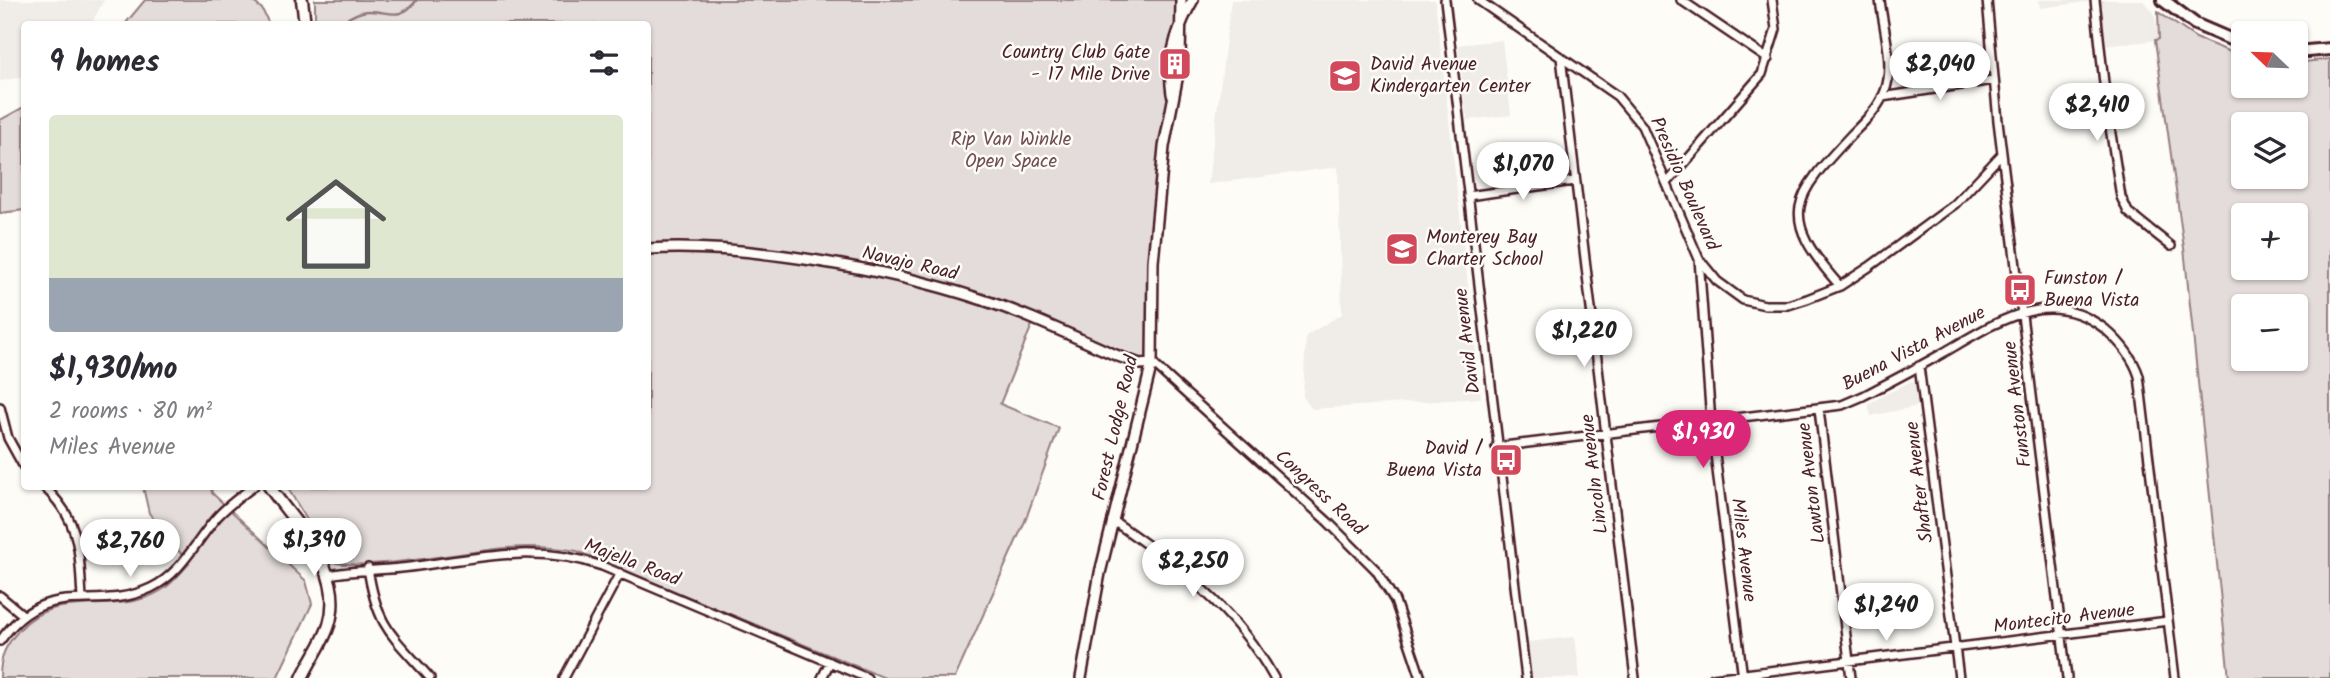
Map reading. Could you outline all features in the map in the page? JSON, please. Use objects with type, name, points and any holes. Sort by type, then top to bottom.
[{"type":"main road","points":[[302,0],[304,21]]},
{"type":"main road","points":[[2163,0],[2195,24],[2231,39]]},
{"type":"main road","points":[[2308,51],[2330,49]]},
{"type":"main road","points":[[272,490],[329,575],[332,597],[328,626],[302,678]]},
{"type":"street","points":[[1180,30],[1193,0]]},
{"type":"street","name":"David Avenue","points":[[1445,0],[1496,447],[1526,678]]},
{"type":"street","name":"Presidio Boulevard","points":[[1478,0],[1632,109],[1668,183],[1699,258],[1717,281],[1743,300],[1755,304],[1788,305],[1840,286],[1941,215],[2003,154]]},
{"type":"street","points":[[1681,0],[1768,59]]},
{"type":"street","points":[[1668,183],[1762,74],[1776,29],[1772,0]]},
{"type":"street","points":[[1840,286],[1808,246],[1799,225],[1797,210],[1803,192],[1882,97],[1888,73],[1880,0]]},
{"type":"street","name":"Funston Avenue","points":[[1987,0],[1994,80],[2067,678]]},
{"type":"street","points":[[2095,0],[2111,144],[2120,197],[2128,212],[2171,246]]},
{"type":"street","name":"Forest Lodge Road","points":[[1081,678],[1090,615],[1152,363],[1153,262],[1164,147],[1180,64],[1181,1]]},
{"type":"street","name":"Lincoln Avenue","points":[[1561,57],[1635,678]]},
{"type":"street","points":[[1882,97],[1994,80]]},
{"type":"street","points":[[1468,196],[1574,181]]},
{"type":"street","name":"Navajo Road","points":[[651,249],[744,253],[898,278],[979,298],[1118,356],[1140,364],[1152,363]]},
{"type":"street","name":"Miles Avenue","points":[[1699,258],[1711,422],[1743,676]]},
{"type":"street","name":"Buena Vista Avenue","points":[[1496,447],[1819,409],[1852,402],[1996,322],[2022,312],[2058,309],[2078,313],[2112,335],[2136,367],[2175,678]]},
{"type":"street","name":"Congress Road","points":[[1152,363],[1327,521],[1376,570],[1395,601],[1421,678]]},
{"type":"street","name":"Shafter Avenue","points":[[1919,366],[1959,678]]},
{"type":"street","points":[[0,407],[8,438],[21,462]]},
{"type":"street","name":"Lawton Avenue","points":[[1819,409],[1851,678]]},
{"type":"street","points":[[47,490],[62,507],[77,534],[82,598]]},
{"type":"street","points":[[0,641],[23,615],[50,602],[130,594],[158,584],[173,572],[224,510],[249,490]]},
{"type":"street","points":[[1112,520],[1206,592],[1242,631],[1274,678]]},
{"type":"street","name":"Majella Road","points":[[329,575],[368,568],[400,568],[521,552],[567,555],[620,573],[867,678]]},
{"type":"street","points":[[368,568],[374,602],[381,620],[430,678]]},
{"type":"street","points":[[564,678],[620,573]]},
{"type":"street","points":[[0,596],[23,615]]},
{"type":"street","name":"Montecito Avenue","points":[[1713,678],[2168,621]]},
{"type":"street","points":[[822,678],[830,662]]},
{"type":"shaded area","points":[[0,0],[104,0],[93,21],[21,21],[21,78],[0,81]]},
{"type":"shaded area","name":"Monterey Bay Charter School","points":[[1231,0],[1435,0],[1481,398],[1312,409],[1303,397],[1306,336],[1342,314],[1338,167],[1208,184]]},
{"type":"shaded area","points":[[2039,0],[2142,0],[2154,12],[2159,40],[2101,46],[2095,1],[2040,8]]},
{"type":"shaded area","points":[[1502,40],[1511,115],[1467,120],[1458,45]]},
{"type":"shaded area","points":[[1911,381],[1915,383],[1918,406],[1871,416],[1868,404]]},
{"type":"shaded area","points":[[1575,637],[1580,678],[1532,678],[1528,642]]},
{"type":"green space","points":[[145,0],[251,0],[262,9],[268,21],[128,21]]},
{"type":"green space","name":"Rip Van Winkle Open Space","points":[[315,0],[1180,0],[1173,100],[1153,262],[1152,363],[1140,364],[1034,320],[1000,404],[1059,428],[1025,521],[955,678],[885,678],[577,551],[516,547],[389,563],[345,564],[332,561],[289,490],[651,490],[651,21],[315,21]]},
{"type":"green space","points":[[2158,12],[2196,38],[2231,52],[2231,98],[2308,98],[2308,62],[2330,59],[2330,678],[2229,678],[2184,248],[2155,40],[2159,39]]},
{"type":"green space","points":[[21,109],[21,210],[0,213],[0,120]]},
{"type":"green space","points":[[144,490],[212,490],[306,581],[312,604],[277,678],[0,678],[2,657],[7,646],[19,630],[34,617],[51,609],[144,598],[166,587],[189,564],[149,513]]},
{"type":"waterway","points":[[343,21],[366,11],[400,13],[417,0]]},
{"type":"place","name":"Country Club Gate - 17 Mile Drive","points":[[1175,64]]},
{"type":"place","name":"David Avenue Kindergarten Center","points":[[1345,76]]},
{"type":"place","name":"Monterey Bay Charter School","points":[[1402,249]]},
{"type":"place","name":"Funston / Buena Vista","points":[[2020,290]]},
{"type":"place","name":"David / Buena Vista","points":[[1506,460]]}]
